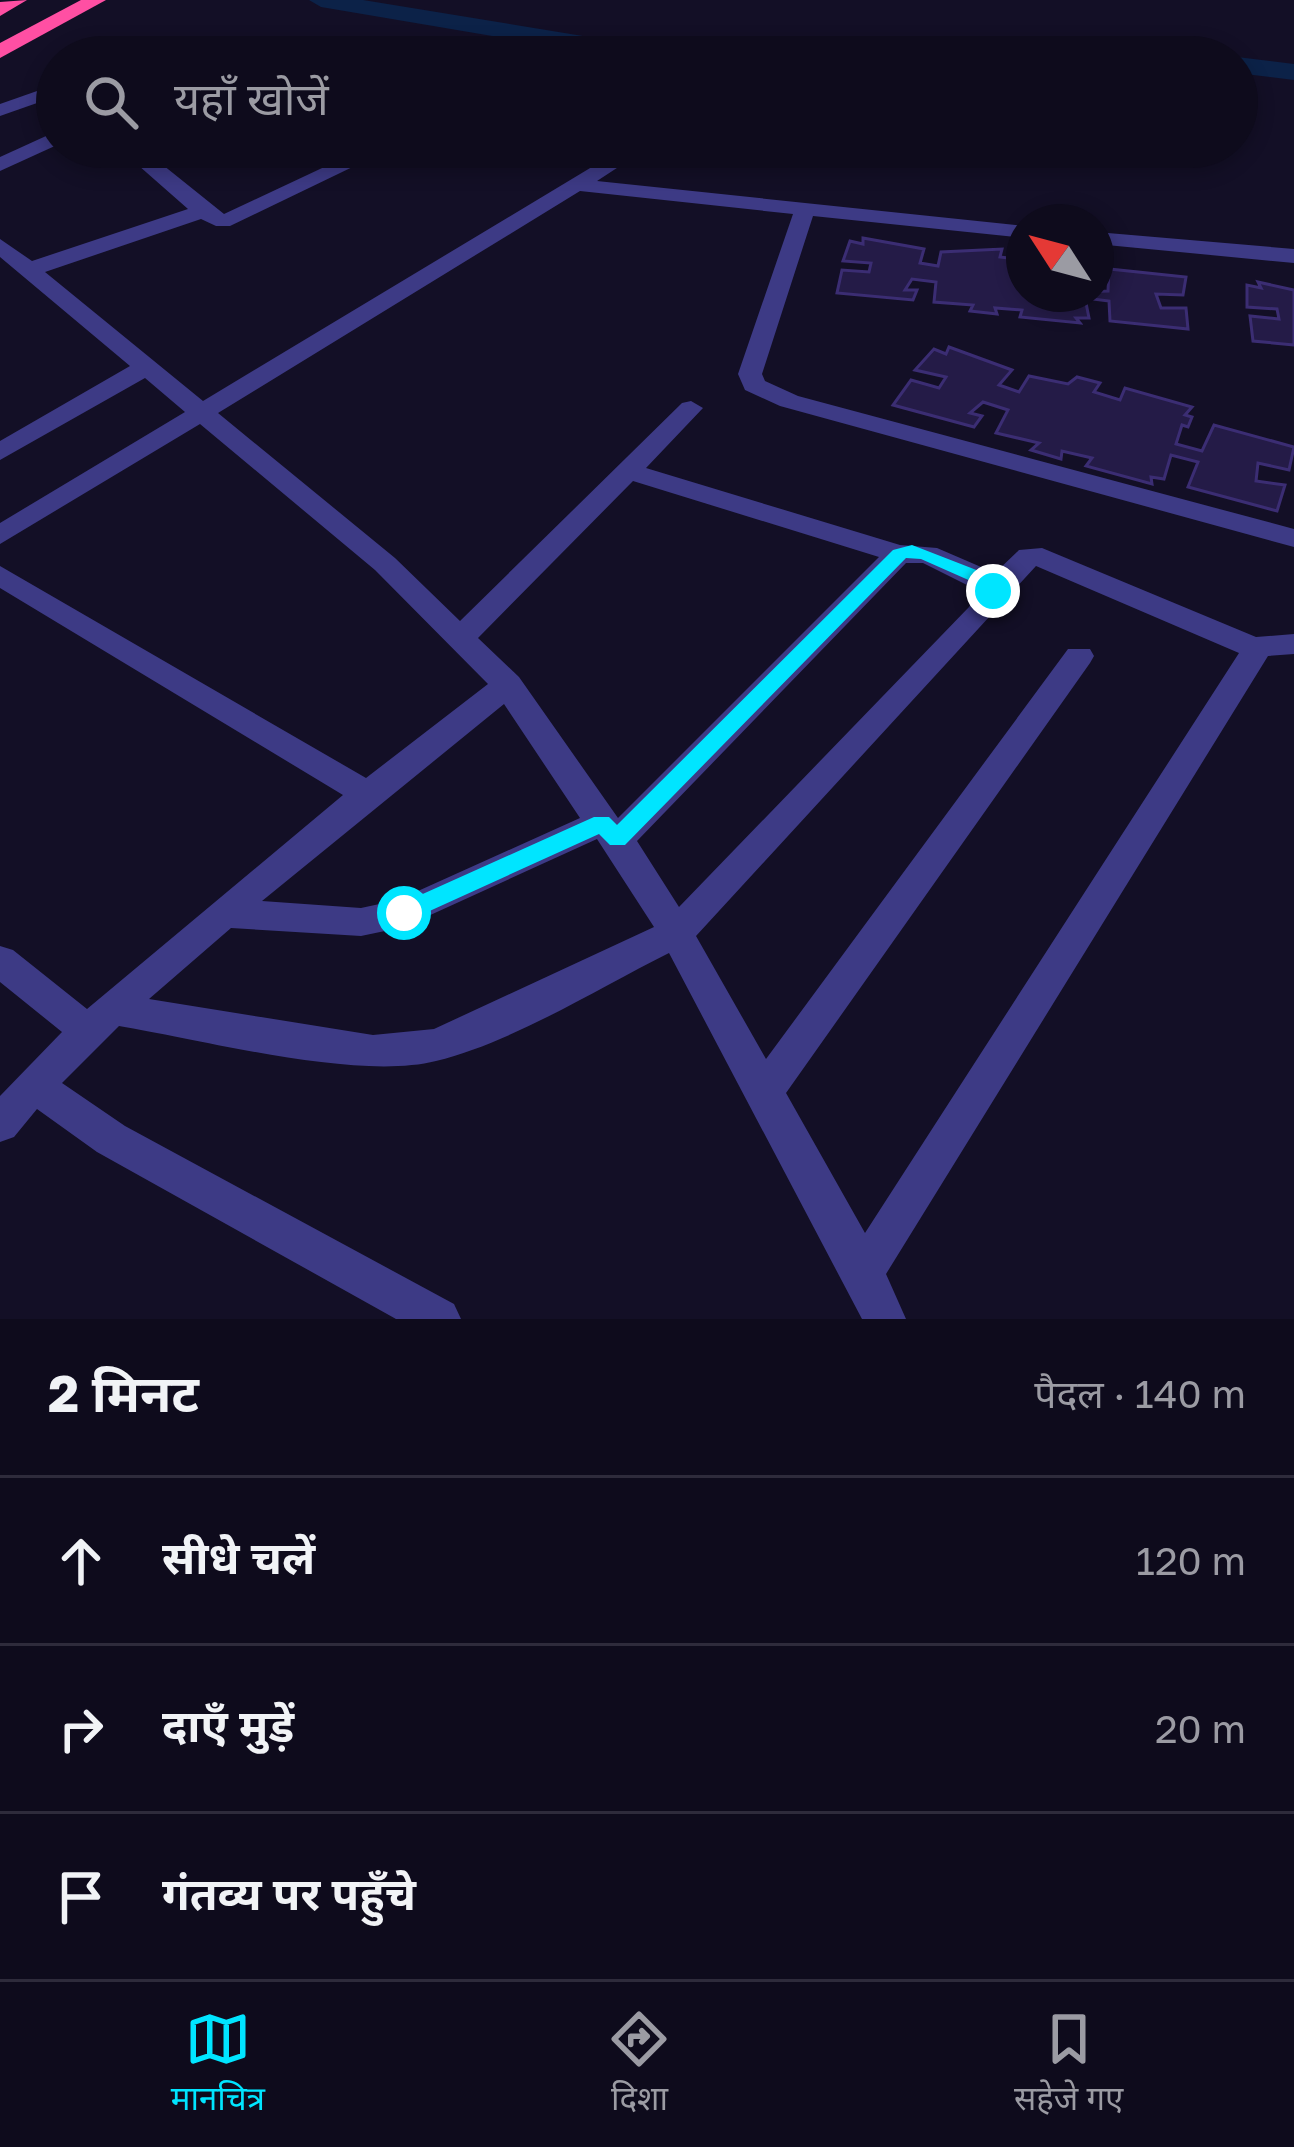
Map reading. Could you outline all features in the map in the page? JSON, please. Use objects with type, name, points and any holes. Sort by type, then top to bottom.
[{"type":"highway","points":[[0,10],[17,0]]},
{"type":"highway","points":[[0,33],[57,0]]},
{"type":"highway","points":[[0,52],[96,0]]},
{"type":"street","points":[[0,110],[36,97]]},
{"type":"street","points":[[0,165],[36,147]]},
{"type":"street","points":[[153,168],[203,211],[230,221],[341,168]]},
{"type":"street","points":[[0,536],[605,168]]},
{"type":"street","points":[[577,185],[1006,230]]},
{"type":"street","points":[[28,270],[203,211]]},
{"type":"street","points":[[804,212],[750,374],[754,386],[789,400],[1294,538]]},
{"type":"street","points":[[1114,240],[1294,256]]},
{"type":"street","points":[[0,246],[385,564],[508,685],[676,933],[864,1272],[884,1319]]},
{"type":"street","points":[[0,452],[144,368]]},
{"type":"street","points":[[460,638],[691,408]]},
{"type":"street","points":[[625,470],[899,554]]},
{"type":"street","points":[[223,914],[361,922],[404,913],[609,831],[899,554],[912,550],[927,554],[990,582],[993,591]]},
{"type":"street","points":[[0,961],[98,1020],[373,1052],[435,1045],[491,1023],[676,933],[1029,556],[1042,557],[1256,650]]},
{"type":"street","points":[[0,575],[364,792]]},
{"type":"street","points":[[864,1272],[1256,650],[1266,644],[1294,644]]},
{"type":"street","points":[[764,1092],[1079,656]]},
{"type":"street","points":[[0,1124],[98,1020],[364,792],[508,685]]},
{"type":"street","points":[[33,1084],[112,1139],[439,1319]]},
{"type":"building","points":[[863,238],[924,249],[920,263],[938,266],[941,252],[1002,249],[1006,309],[995,308],[997,314],[970,311],[973,305],[934,302],[936,282],[912,279],[905,290],[917,290],[913,300],[837,293],[842,270],[869,272],[871,263],[843,261],[850,241],[863,244]]},
{"type":"building","points":[[1114,270],[1186,277],[1183,295],[1156,294],[1161,308],[1186,308],[1188,329],[1110,321]]},
{"type":"building","points":[[1258,282],[1294,290],[1294,345],[1253,341],[1250,316],[1279,319],[1277,309],[1247,307],[1247,285],[1261,288]]},
{"type":"building","points":[[1021,312],[1088,312],[1089,318],[1076,318],[1080,323],[1020,317]]},
{"type":"building","points":[[949,347],[1012,370],[999,385],[1019,392],[1029,376],[1068,384],[1077,377],[1100,383],[1094,392],[1120,400],[1125,388],[1192,407],[1185,415],[1192,417],[1188,427],[1182,425],[1176,444],[1202,451],[1214,425],[1294,447],[1289,470],[1258,463],[1256,481],[1285,485],[1277,511],[1188,487],[1198,462],[1171,455],[1164,479],[1151,477],[1152,484],[1086,466],[1092,458],[1062,451],[1061,459],[1031,450],[1039,443],[996,433],[1008,410],[983,402],[970,413],[982,416],[974,427],[893,405],[911,380],[939,388],[946,377],[915,370],[934,349],[946,354]]},
{"type":"waterway","points":[[321,0],[536,36]]},
{"type":"waterway","points":[[1258,68],[1294,72]]},
{"type":"route","points":[[404,913],[602,823],[617,839],[899,554],[912,550],[927,554],[990,582],[993,591]]}]
